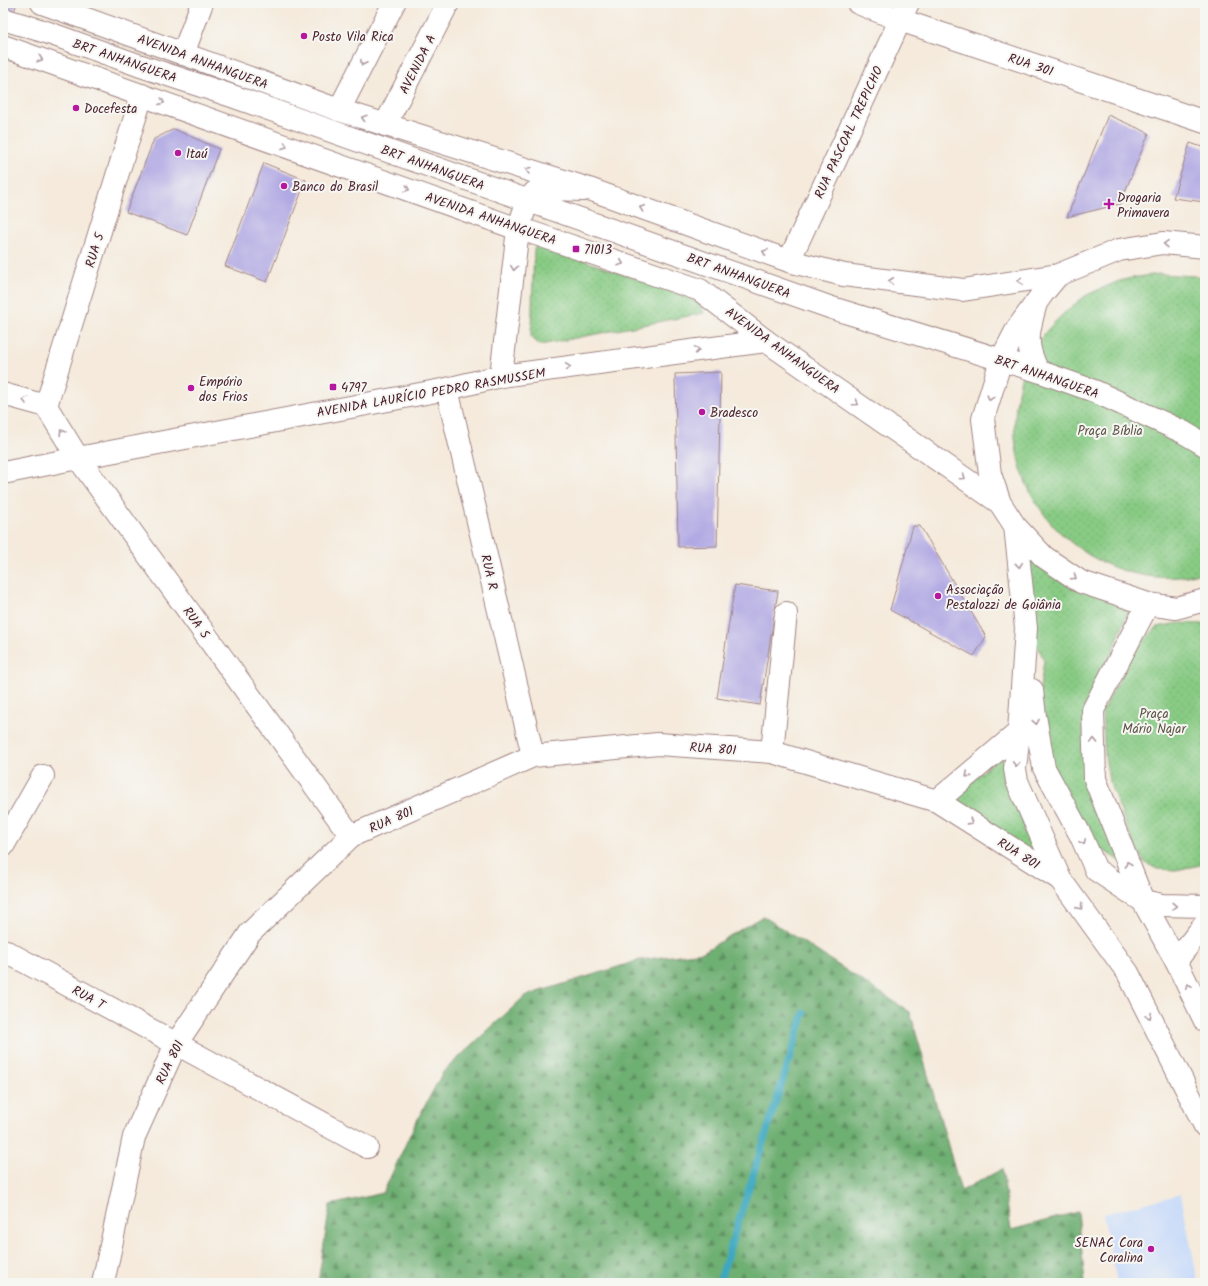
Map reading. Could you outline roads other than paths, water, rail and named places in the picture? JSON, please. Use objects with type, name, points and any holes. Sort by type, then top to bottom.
[{"type":"street","name":"BRT ANHANGUERA","points":[[29,3],[112,35],[194,72],[270,109]]},
{"type":"street","name":"AVENIDA ANHANGUERA","points":[[42,3],[339,110],[592,190],[789,261],[844,276],[963,290],[1058,275]]},
{"type":"street","points":[[183,54],[202,3]]},
{"type":"street","points":[[339,110],[394,3]]},
{"type":"street","name":"AVENIDA A","points":[[385,125],[448,3]]},
{"type":"street","name":"RUA 301","points":[[858,3],[904,11],[1205,122]]},
{"type":"street","name":"RUA PASCOAL TREPICHO","points":[[789,261],[904,11]]},
{"type":"street","name":"BRT ANHANGUERA","points":[[3,19],[46,32],[138,66],[270,109],[832,308],[1038,371],[1094,391],[1183,432],[1205,445]]},
{"type":"street","name":"AVENIDA ANHANGUERA","points":[[3,46],[518,229],[700,290],[766,341],[1000,503]]},
{"type":"street","name":"RUA 5","points":[[46,406],[142,95]]},
{"type":"street","points":[[501,376],[518,229],[528,200],[535,192],[548,189],[592,190]]},
{"type":"street","points":[[1205,247],[1163,243],[1119,250],[1058,275],[1036,301],[1017,329],[1001,360],[983,419],[990,474],[1000,503],[1015,526],[1044,557],[1081,582],[1148,604],[1176,608],[1205,600]]},
{"type":"street","points":[[1036,301],[1028,333],[1028,344],[1032,360],[1038,371]]},
{"type":"street","name":"AVENIDA LAURÍCIO PEDRO RASMUSSEM","points":[[3,473],[447,389],[501,376],[766,341]]},
{"type":"street","name":"RUA R","points":[[447,389],[533,756]]},
{"type":"street","points":[[3,394],[46,406]]},
{"type":"street","name":"RUA S","points":[[46,406],[78,458],[351,836]]},
{"type":"street","points":[[1015,526],[1035,716],[1044,768],[1081,836],[1096,870],[1143,901],[1162,905],[1205,906]]},
{"type":"street","points":[[1148,604],[1093,710],[1095,780],[1143,901],[1176,961],[1205,1021]]},
{"type":"street","points":[[772,752],[786,613]]},
{"type":"street","points":[[1026,628],[1015,769],[1018,780],[1060,879],[1128,973],[1205,1126]]},
{"type":"street","points":[[937,801],[1019,732]]},
{"type":"street","name":"RUA 801","points":[[103,1283],[134,1137],[176,1044],[250,934],[351,836],[533,756],[658,744],[772,752],[937,801],[1060,879]]},
{"type":"street","points":[[3,846],[43,776]]},
{"type":"street","points":[[1176,961],[1205,924]]},
{"type":"street","name":"RUA T","points":[[3,950],[367,1147]]},
{"type":"waterway","points":[[719,1283],[804,1013]]},
{"type":"place","name":"Posto Vila Rica","points":[[304,36]]},
{"type":"place","name":"Docefesta","points":[[76,108]]},
{"type":"place","name":"Itaú","points":[[178,153]]},
{"type":"place","name":"Banco do Brasil","points":[[284,186]]},
{"type":"place","name":"Drogaria Primavera","points":[[1109,204]]},
{"type":"place","name":"71013","points":[[576,249]]},
{"type":"place","name":"4797","points":[[333,387]]},
{"type":"place","name":"Empório dos Frios","points":[[191,388]]},
{"type":"place","name":"Bradesco","points":[[702,412]]},
{"type":"place","name":"Associação Pestalozzi de Goiânia","points":[[938,596]]},
{"type":"place","name":"SENAC Cora Coralina","points":[[1151,1249]]},
{"type":"park label","name":"Praça Bíblia","points":[[1110,430]]},
{"type":"park label","name":"Praça Mário Najar","points":[[1154,720]]}]
